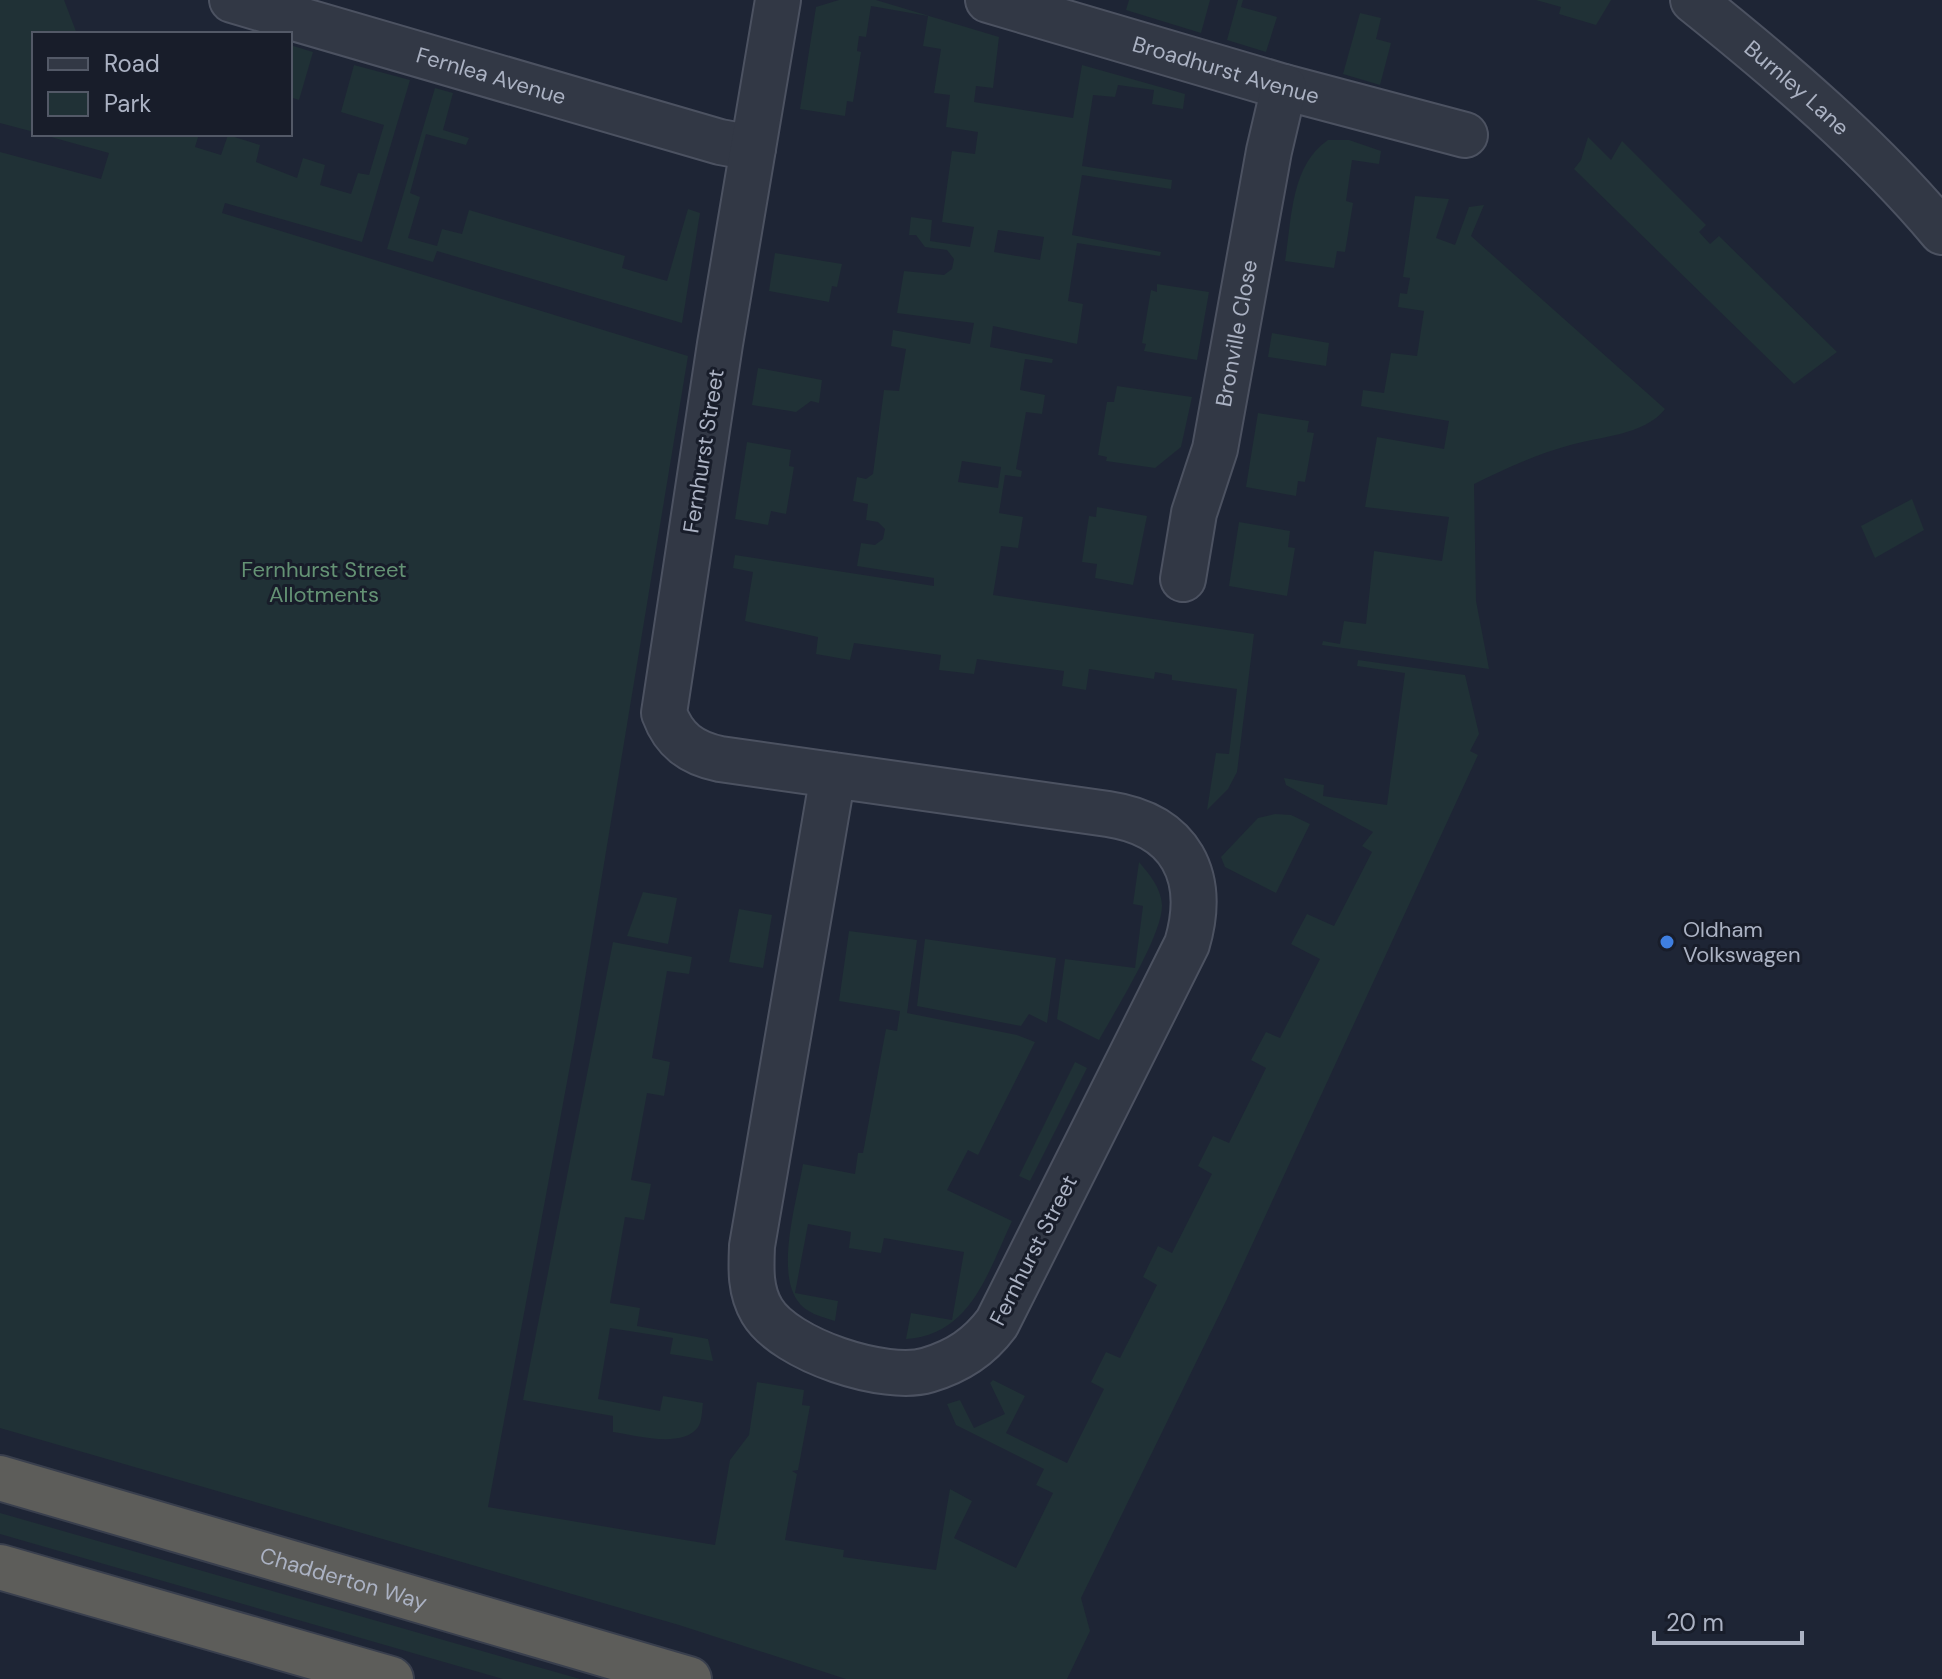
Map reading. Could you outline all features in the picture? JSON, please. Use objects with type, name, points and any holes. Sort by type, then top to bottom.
[{"type":"highway","name":"Chadderton Way","points":[[0,1478],[689,1679]]},
{"type":"highway","points":[[0,1567],[391,1679]]},
{"type":"street","name":"Fernlea Avenue","points":[[232,0],[696,135],[753,148]]},
{"type":"street","name":"Fernhurst Street","points":[[778,0],[664,713],[672,735],[699,755],[833,775],[1140,821],[1168,841],[1181,857],[1189,870],[1197,902],[1187,944],[997,1323],[981,1344],[955,1360],[925,1371],[887,1372],[804,1346],[766,1317],[756,1298],[751,1276],[752,1246],[833,775]]},
{"type":"street","name":"Broadhurst Avenue","points":[[988,0],[1284,87],[1465,135]]},
{"type":"street","name":"Burnley Lane","points":[[1693,0],[1739,36],[1898,181],[1942,232]]},
{"type":"street","name":"Bronville Close","points":[[1183,579],[1194,513],[1215,449],[1284,87]]},
{"type":"street","points":[[1898,181],[1942,188]]},
{"type":"green space","points":[[0,0],[64,0],[76,32],[32,32],[32,131],[0,123]]},
{"type":"green space","points":[[839,0],[876,0],[999,37],[993,88],[976,86],[974,102],[1073,118],[1082,65],[1185,94],[1183,109],[1152,104],[1154,90],[1118,85],[1115,97],[1093,95],[1082,166],[1172,180],[1171,189],[1082,175],[1072,235],[1161,252],[1160,256],[1077,243],[1068,301],[1083,304],[1077,344],[993,326],[990,347],[1053,359],[1052,363],[1025,359],[1020,390],[1045,395],[1042,414],[1026,412],[1016,469],[1022,471],[1021,477],[1005,475],[999,513],[1023,517],[1018,548],[1001,546],[993,595],[1254,634],[1237,772],[1228,789],[1207,810],[1216,753],[1229,754],[1237,689],[1172,680],[1172,675],[1155,672],[1154,679],[1089,669],[1086,690],[1062,686],[1064,671],[977,659],[974,674],[939,670],[941,655],[854,643],[850,660],[816,654],[818,637],[745,621],[753,572],[733,568],[735,555],[934,586],[934,578],[857,566],[861,543],[875,545],[883,539],[885,529],[878,522],[866,520],[868,504],[853,501],[857,477],[866,479],[873,474],[884,390],[899,391],[906,349],[891,346],[893,330],[970,344],[974,323],[897,313],[904,271],[944,275],[952,269],[954,259],[947,250],[925,247],[916,235],[909,235],[911,217],[932,220],[930,241],[970,247],[974,227],[942,222],[952,151],[975,154],[978,132],[946,127],[950,95],[934,93],[941,49],[923,46],[928,16],[871,6],[866,37],[859,36],[857,51],[861,52],[853,102],[847,101],[845,116],[800,109],[816,7]],"holes":[[[998,230],[1044,237],[1040,260],[994,252]],[[962,461],[1001,467],[998,488],[958,482]]]},
{"type":"green space","points":[[1129,0],[1210,0],[1201,33],[1126,10]]},
{"type":"green space","points":[[1238,0],[1243,0],[1241,7],[1277,17],[1266,52],[1227,40]]},
{"type":"green space","points":[[1536,0],[1611,0],[1596,25],[1559,14],[1561,7]]},
{"type":"green space","points":[[1360,13],[1381,18],[1376,39],[1391,43],[1380,85],[1343,74]]},
{"type":"green space","points":[[292,46],[313,52],[299,100],[292,98]]},
{"type":"green space","name":"Fernhurst Street Allotments","points":[[354,65],[410,80],[362,242],[225,203],[222,213],[688,356],[575,1039],[488,1507],[715,1545],[730,1460],[749,1435],[757,1382],[804,1390],[802,1405],[810,1406],[798,1470],[792,1471],[797,1474],[785,1540],[844,1550],[843,1557],[936,1570],[950,1489],[972,1501],[954,1538],[1016,1568],[1053,1493],[1036,1485],[1044,1469],[956,1425],[947,1404],[960,1400],[974,1428],[1005,1414],[990,1383],[993,1380],[1025,1396],[1006,1433],[1067,1463],[1104,1389],[1091,1382],[1106,1352],[1120,1358],[1157,1285],[1143,1277],[1158,1246],[1172,1253],[1212,1174],[1198,1166],[1213,1136],[1229,1143],[1266,1068],[1251,1060],[1266,1032],[1280,1038],[1320,959],[1291,944],[1307,914],[1334,926],[1372,852],[1362,846],[1373,832],[1286,785],[1284,778],[1324,785],[1323,796],[1387,805],[1405,673],[1357,666],[1358,660],[1465,675],[1479,734],[1470,751],[1478,755],[1227,1299],[1081,1598],[1090,1631],[1067,1679],[846,1679],[679,1625],[0,1428],[0,152],[101,179],[109,153],[47,136],[198,136],[195,147],[221,155],[228,136],[231,136],[260,145],[256,162],[297,178],[303,158],[325,165],[320,185],[351,194],[358,173],[369,175],[384,125],[341,112]]},
{"type":"green space","points":[[435,88],[453,93],[443,130],[469,138],[466,145],[426,134],[410,193],[420,197],[408,238],[437,246],[442,229],[462,234],[469,210],[625,256],[622,268],[667,281],[688,209],[700,213],[682,323],[437,251],[433,262],[387,249]]},
{"type":"green space","points":[[1588,137],[1611,160],[1622,141],[1706,225],[1699,232],[1710,244],[1719,236],[1837,352],[1794,384],[1574,169],[1581,160]]},
{"type":"green space","points":[[1328,140],[1349,140],[1381,151],[1379,164],[1352,160],[1346,201],[1353,203],[1345,252],[1337,251],[1334,268],[1285,261],[1300,179],[1306,164]]},
{"type":"green space","points":[[1415,196],[1449,199],[1436,238],[1455,245],[1469,207],[1484,205],[1471,236],[1665,409],[1656,418],[1633,430],[1543,454],[1474,484],[1476,601],[1489,669],[1322,645],[1323,641],[1340,644],[1344,621],[1366,624],[1374,551],[1442,561],[1449,517],[1365,507],[1377,437],[1444,449],[1449,421],[1361,406],[1363,390],[1384,393],[1391,353],[1417,356],[1424,311],[1398,307],[1400,293],[1407,294],[1410,278],[1403,277]]},
{"type":"green space","points":[[775,253],[842,264],[837,287],[832,286],[829,302],[769,291]]},
{"type":"green space","points":[[1157,284],[1209,292],[1197,360],[1144,351],[1146,344],[1142,343],[1151,290],[1157,292]]},
{"type":"green space","points":[[1272,333],[1329,343],[1326,366],[1268,357]]},
{"type":"green space","points":[[758,368],[822,380],[819,403],[811,401],[796,412],[752,405]]},
{"type":"green space","points":[[1117,386],[1192,397],[1181,447],[1155,468],[1106,461],[1107,457],[1098,455],[1107,402],[1114,402]]},
{"type":"green space","points":[[1258,413],[1309,421],[1307,432],[1314,433],[1305,482],[1298,481],[1296,496],[1246,487]]},
{"type":"green space","points":[[747,442],[791,450],[789,466],[794,467],[786,514],[771,511],[768,525],[735,519]]},
{"type":"green space","points":[[1912,499],[1924,530],[1875,558],[1861,526]]},
{"type":"green space","points":[[1097,507],[1147,516],[1133,585],[1095,578],[1097,564],[1082,562],[1089,516],[1096,517]]},
{"type":"green space","points":[[1239,522],[1290,531],[1288,547],[1295,548],[1287,596],[1229,586]]},
{"type":"green space","points":[[1275,814],[1291,815],[1310,824],[1276,893],[1225,867],[1221,857],[1258,818]]},
{"type":"green space","points":[[1139,862],[1160,893],[1160,918],[1137,972],[1099,1040],[1057,1019],[1065,959],[1135,968],[1143,906],[1133,904]]},
{"type":"green space","points":[[643,892],[677,898],[668,944],[627,936]]},
{"type":"green space","points":[[739,909],[772,915],[763,968],[729,962]]},
{"type":"green space","points":[[849,931],[917,940],[907,1013],[1017,1035],[1035,1042],[978,1155],[968,1150],[947,1190],[1012,1221],[985,1280],[962,1313],[947,1326],[928,1335],[906,1339],[911,1313],[952,1320],[964,1252],[884,1238],[881,1253],[849,1248],[851,1232],[808,1224],[795,1293],[838,1301],[835,1321],[814,1314],[800,1304],[791,1287],[788,1271],[790,1234],[803,1164],[855,1174],[858,1153],[863,1153],[886,1029],[897,1031],[900,1011],[839,1001]]},
{"type":"green space","points":[[925,939],[1056,958],[1047,1023],[1029,1014],[1021,1026],[917,1006]]},
{"type":"green space","points":[[613,942],[692,957],[689,974],[667,971],[652,1058],[670,1062],[664,1096],[647,1093],[631,1180],[651,1184],[644,1220],[625,1217],[610,1303],[640,1308],[637,1326],[708,1339],[713,1361],[670,1354],[673,1338],[610,1328],[598,1399],[660,1411],[663,1396],[703,1403],[698,1427],[691,1434],[670,1439],[613,1432],[613,1416],[523,1400]]},
{"type":"green space","points":[[1075,1062],[1087,1068],[1030,1181],[1019,1176]]},
{"type":"green space","points":[[0,1513],[580,1679],[503,1679],[0,1534]]},
{"type":"place","name":"Oldham Volkswagen","points":[[1667,942]]}]
